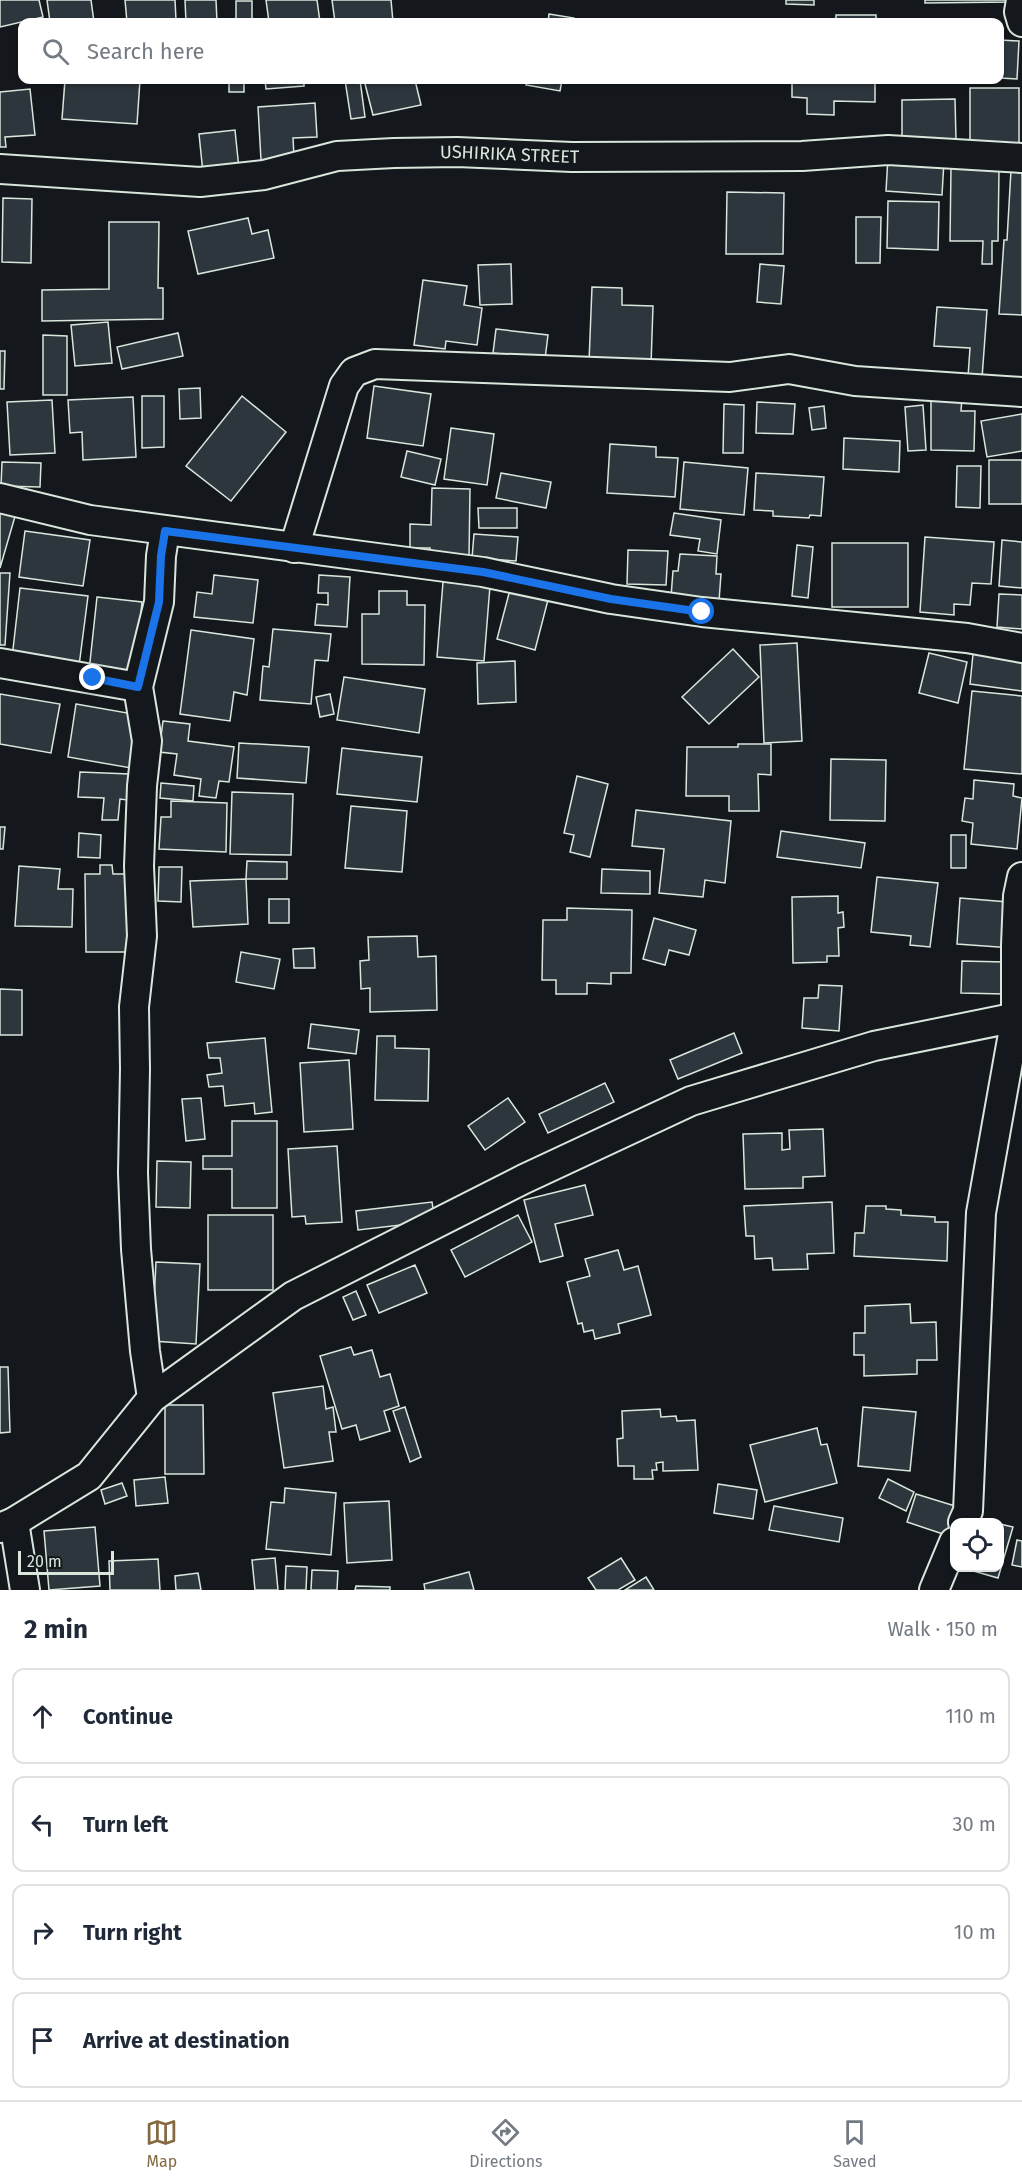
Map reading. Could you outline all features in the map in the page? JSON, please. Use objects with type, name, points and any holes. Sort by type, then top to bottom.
[{"type":"street","points":[[1021,0],[1019,12],[1022,22]]},
{"type":"street","name":"USHIRIKA STREET","points":[[0,169],[200,182],[264,175],[337,156],[394,153],[458,152],[572,157],[790,156],[888,150],[1022,159]]},
{"type":"street","points":[[294,548],[344,386],[354,372],[375,364],[730,377],[789,369],[855,381],[1022,392]]},
{"type":"street","points":[[0,498],[90,520],[483,572],[611,599],[702,612],[967,638],[1022,648]]},
{"type":"street","points":[[152,1398],[136,1249],[133,1173],[134,1007],[142,936],[139,866],[142,786],[147,741],[138,687],[159,602],[161,556],[165,531]]},
{"type":"street","points":[[0,663],[138,687]]},
{"type":"street","points":[[965,1518],[968,1511],[981,1214],[1019,1017],[1016,945],[1018,896],[1022,877]]},
{"type":"street","points":[[25,1590],[7,1525],[88,1476],[152,1398],[293,1296],[524,1179],[691,1101],[874,1046],[1019,1017]]},
{"type":"street","points":[[934,1590],[950,1552]]},
{"type":"building","points":[[0,0],[39,0],[43,17],[18,18],[18,23],[0,27]]},
{"type":"building","points":[[47,0],[91,0],[93,18],[49,18]]},
{"type":"building","points":[[125,0],[175,0],[176,18],[127,18]]},
{"type":"building","points":[[185,0],[216,0],[217,18],[186,18]]},
{"type":"building","points":[[266,0],[317,0],[319,18],[268,18]]},
{"type":"building","points":[[332,0],[391,0],[393,18],[334,18]]},
{"type":"building","points":[[786,0],[814,0],[814,5],[786,4]]},
{"type":"building","points":[[925,0],[1010,0],[1011,2],[925,3]]},
{"type":"building","points":[[236,1],[252,1],[252,18],[236,18]]},
{"type":"building","points":[[549,14],[574,18],[548,18]]},
{"type":"building","points":[[836,15],[876,15],[876,18],[836,18]]},
{"type":"building","points":[[1004,40],[1019,41],[1017,79],[1004,78]]},
{"type":"building","points":[[65,84],[140,84],[137,124],[62,119]]},
{"type":"building","points":[[229,84],[244,84],[244,92],[229,92]]},
{"type":"building","points":[[265,84],[304,84],[304,86],[266,89]]},
{"type":"building","points":[[346,84],[361,84],[365,117],[351,119]]},
{"type":"building","points":[[365,84],[416,84],[421,105],[373,115]]},
{"type":"building","points":[[526,84],[561,84],[560,91]]},
{"type":"building","points":[[792,84],[875,84],[875,102],[834,101],[834,115],[807,114],[807,98],[792,97]]},
{"type":"building","points":[[970,88],[1019,88],[1019,144],[970,144]]},
{"type":"building","points":[[30,89],[35,135],[5,137],[6,147],[0,147],[0,92]]},
{"type":"building","points":[[955,99],[956,140],[902,141],[902,100]]},
{"type":"building","points":[[315,103],[317,137],[293,138],[294,157],[261,160],[258,107]]},
{"type":"building","points":[[235,130],[239,169],[203,173],[199,134]]},
{"type":"building","points":[[888,157],[944,161],[942,195],[886,191]]},
{"type":"building","points":[[951,168],[999,169],[998,241],[992,241],[992,264],[982,264],[983,241],[950,241]]},
{"type":"building","points":[[1011,170],[1022,171],[1022,315],[999,314],[1004,240],[1007,240]]},
{"type":"building","points":[[727,192],[784,193],[783,254],[726,254]]},
{"type":"building","points":[[3,198],[32,199],[31,263],[2,262]]},
{"type":"building","points":[[888,201],[939,202],[938,250],[887,248]]},
{"type":"building","points":[[856,217],[881,217],[880,263],[856,263]]},
{"type":"building","points":[[248,218],[252,234],[268,230],[274,258],[198,274],[188,231]]},
{"type":"building","points":[[109,222],[159,222],[158,288],[163,288],[163,319],[42,321],[42,290],[109,289]]},
{"type":"building","points":[[511,264],[512,304],[480,305],[478,265]]},
{"type":"building","points":[[760,264],[784,266],[781,304],[757,302]]},
{"type":"building","points":[[423,280],[467,286],[464,305],[482,308],[477,345],[446,341],[445,349],[414,345]]},
{"type":"building","points":[[592,287],[622,288],[622,305],[653,306],[651,365],[589,362]]},
{"type":"building","points":[[937,307],[987,310],[982,378],[968,377],[970,348],[934,346]]},
{"type":"building","points":[[108,322],[112,363],[75,366],[71,325]]},
{"type":"building","points":[[496,329],[548,335],[545,359],[493,353]]},
{"type":"building","points":[[178,333],[183,356],[122,369],[117,347]]},
{"type":"building","points":[[43,335],[67,336],[67,395],[43,395]]},
{"type":"building","points":[[0,351],[5,351],[4,389],[0,389]]},
{"type":"building","points":[[374,386],[431,394],[423,446],[367,438]]},
{"type":"building","points":[[200,388],[201,418],[180,419],[179,389]]},
{"type":"building","points":[[142,396],[164,396],[164,447],[142,448]]},
{"type":"building","points":[[242,396],[286,432],[231,501],[186,466]]},
{"type":"building","points":[[133,397],[136,457],[83,460],[82,432],[70,433],[68,400]]},
{"type":"building","points":[[931,398],[962,398],[961,411],[975,411],[974,451],[931,450]]},
{"type":"building","points":[[52,400],[55,453],[10,455],[7,402]]},
{"type":"building","points":[[757,402],[795,404],[793,434],[756,433]]},
{"type":"building","points":[[724,404],[744,405],[743,453],[723,453]]},
{"type":"building","points":[[923,405],[926,450],[908,451],[905,407]]},
{"type":"building","points":[[824,406],[826,428],[812,430],[809,408]]},
{"type":"building","points":[[1022,414],[1022,451],[987,457],[981,421]]},
{"type":"building","points":[[451,428],[494,434],[487,485],[444,479]]},
{"type":"building","points":[[844,438],[900,441],[899,472],[843,469]]},
{"type":"building","points":[[610,444],[656,447],[656,457],[678,458],[675,497],[607,493]]},
{"type":"building","points":[[407,451],[441,459],[435,485],[401,477]]},
{"type":"building","points":[[989,460],[1022,460],[1022,504],[989,504]]},
{"type":"building","points":[[2,462],[41,463],[40,487],[1,486]]},
{"type":"building","points":[[684,462],[748,468],[744,515],[680,509]]},
{"type":"building","points":[[957,466],[981,466],[980,508],[956,507]]},
{"type":"building","points":[[501,473],[551,482],[546,508],[496,498]]},
{"type":"building","points":[[756,473],[824,477],[821,516],[810,515],[809,518],[773,516],[773,511],[754,510]]},
{"type":"building","points":[[432,488],[470,489],[469,558],[430,557],[430,548],[410,548],[410,524],[431,525]]},
{"type":"building","points":[[0,508],[16,513],[0,568]]},
{"type":"building","points":[[478,508],[517,508],[517,528],[479,528]]},
{"type":"building","points":[[674,513],[721,520],[717,554],[698,551],[700,539],[670,535]]},
{"type":"building","points":[[25,531],[90,540],[83,586],[19,577]]},
{"type":"building","points":[[474,534],[518,537],[516,561],[472,558]]},
{"type":"building","points":[[925,537],[994,542],[991,584],[972,583],[970,605],[954,604],[954,615],[920,612]]},
{"type":"building","points":[[1002,540],[1022,542],[1022,588],[999,586]]},
{"type":"building","points":[[832,543],[908,543],[908,607],[832,607]]},
{"type":"building","points":[[797,545],[813,547],[808,598],[792,596]]},
{"type":"building","points":[[628,550],[668,551],[666,585],[627,584]]},
{"type":"building","points":[[680,554],[717,556],[716,574],[721,574],[719,601],[671,597],[673,571],[678,571]]},
{"type":"building","points":[[0,573],[10,573],[5,645],[0,645]]},
{"type":"building","points":[[214,575],[258,580],[253,623],[194,617],[197,592],[212,594]]},
{"type":"building","points":[[319,575],[350,577],[347,627],[315,625],[317,604],[328,605],[328,593],[318,593]]},
{"type":"building","points":[[443,582],[490,586],[484,661],[437,657]]},
{"type":"building","points":[[511,586],[549,596],[535,650],[497,639]]},
{"type":"building","points":[[20,588],[88,596],[79,666],[12,658]]},
{"type":"building","points":[[379,591],[407,591],[407,605],[425,605],[424,665],[362,664],[362,614],[379,614]]},
{"type":"building","points":[[999,594],[1022,595],[1022,629],[997,627]]},
{"type":"building","points":[[97,597],[142,602],[135,675],[89,671]]},
{"type":"building","points":[[273,629],[331,634],[328,661],[315,660],[311,704],[260,700],[263,666],[269,667]]},
{"type":"building","points":[[191,630],[254,639],[247,695],[234,692],[230,721],[180,714]]},
{"type":"building","points":[[797,643],[802,741],[764,743],[760,645]]},
{"type":"building","points":[[733,649],[759,677],[709,724],[682,697]]},
{"type":"building","points":[[929,653],[967,662],[958,703],[919,693]]},
{"type":"building","points":[[973,654],[1022,661],[1022,691],[970,684]]},
{"type":"building","points":[[515,661],[516,702],[478,704],[477,663]]},
{"type":"building","points":[[344,677],[425,689],[419,733],[337,720]]},
{"type":"building","points":[[972,691],[1022,696],[1022,774],[964,769]]},
{"type":"building","points":[[0,694],[60,704],[51,753],[0,744]]},
{"type":"building","points":[[330,694],[334,714],[320,717],[316,697]]},
{"type":"building","points":[[76,704],[139,715],[131,768],[68,757]]},
{"type":"building","points":[[163,721],[190,724],[188,741],[234,747],[229,782],[219,781],[216,798],[199,796],[201,779],[174,775],[177,754],[159,752]]},
{"type":"building","points":[[239,743],[309,747],[306,783],[237,778]]},
{"type":"building","points":[[738,744],[771,744],[771,775],[758,774],[759,811],[729,811],[729,796],[686,796],[687,747],[738,747]]},
{"type":"building","points":[[342,748],[422,757],[417,802],[337,794]]},
{"type":"building","points":[[831,759],[886,760],[885,821],[830,820]]},
{"type":"building","points":[[80,772],[129,774],[127,800],[120,799],[118,820],[102,820],[104,798],[78,797]]},
{"type":"building","points":[[577,776],[608,784],[590,857],[570,852],[574,835],[564,833]]},
{"type":"building","points":[[974,780],[1014,784],[1013,796],[1022,798],[1017,849],[971,844],[973,823],[962,821],[965,798],[973,799]]},
{"type":"building","points":[[161,783],[194,786],[193,801],[160,798]]},
{"type":"building","points":[[232,792],[293,794],[291,855],[230,854]]},
{"type":"building","points":[[171,801],[227,803],[226,852],[159,849],[161,817],[171,817]]},
{"type":"building","points":[[351,806],[407,811],[402,872],[345,868]]},
{"type":"building","points":[[636,810],[731,821],[725,883],[705,880],[703,897],[659,893],[664,849],[632,846]]},
{"type":"building","points":[[0,827],[5,827],[3,849],[0,849]]},
{"type":"building","points":[[781,831],[865,843],[861,868],[777,857]]},
{"type":"building","points":[[79,833],[101,835],[100,858],[78,857]]},
{"type":"building","points":[[951,835],[966,835],[966,868],[951,868]]},
{"type":"building","points":[[247,861],[287,862],[287,879],[246,879]]},
{"type":"building","points":[[100,865],[112,865],[113,874],[135,874],[136,952],[86,952],[85,874],[100,874]]},
{"type":"building","points":[[19,866],[60,869],[58,889],[73,889],[72,927],[15,926]]},
{"type":"building","points":[[159,867],[182,867],[181,902],[158,901]]},
{"type":"building","points":[[602,869],[650,871],[650,894],[601,893]]},
{"type":"building","points":[[877,877],[938,883],[930,947],[910,945],[911,936],[871,932]]},
{"type":"building","points":[[246,879],[248,924],[193,927],[190,881]]},
{"type":"building","points":[[838,896],[838,913],[843,912],[844,927],[838,928],[839,956],[827,956],[827,962],[793,963],[792,897]]},
{"type":"building","points":[[960,898],[1008,902],[1012,948],[957,944]]},
{"type":"building","points":[[269,899],[289,899],[289,923],[269,923]]},
{"type":"building","points":[[567,908],[632,910],[631,973],[611,973],[611,984],[587,983],[587,994],[556,994],[556,980],[542,980],[543,920],[567,920]]},
{"type":"building","points":[[654,918],[696,930],[689,955],[669,950],[665,965],[643,959]]},
{"type":"building","points":[[417,936],[418,957],[436,956],[437,1010],[370,1012],[370,988],[361,989],[360,961],[369,960],[368,937]]},
{"type":"building","points":[[314,948],[315,968],[294,968],[293,949]]},
{"type":"building","points":[[241,952],[280,959],[274,989],[236,982]]},
{"type":"building","points":[[962,961],[1005,962],[1005,994],[961,993]]},
{"type":"building","points":[[819,985],[842,986],[839,1031],[802,1028],[804,998],[818,998]]},
{"type":"building","points":[[0,989],[22,990],[22,1035],[0,1035]]},
{"type":"building","points":[[311,1024],[359,1030],[356,1054],[308,1048]]},
{"type":"building","points":[[734,1033],[742,1053],[678,1079],[670,1060]]},
{"type":"building","points":[[377,1036],[395,1036],[395,1048],[429,1049],[428,1101],[375,1100]]},
{"type":"building","points":[[265,1038],[272,1112],[255,1114],[254,1103],[225,1106],[223,1086],[209,1087],[207,1075],[222,1073],[220,1058],[209,1058],[207,1043]]},
{"type":"building","points":[[349,1060],[353,1129],[304,1132],[300,1063]]},
{"type":"building","points":[[605,1083],[614,1102],[548,1133],[539,1114]]},
{"type":"building","points":[[201,1098],[205,1139],[186,1141],[182,1099]]},
{"type":"building","points":[[508,1098],[525,1122],[485,1150],[468,1126]]},
{"type":"building","points":[[232,1121],[277,1121],[277,1208],[232,1208],[232,1169],[203,1169],[203,1156],[232,1156]]},
{"type":"building","points":[[823,1129],[825,1176],[803,1177],[803,1188],[745,1189],[743,1134],[782,1133],[782,1150],[790,1149],[789,1130]]},
{"type":"building","points":[[337,1146],[342,1222],[306,1224],[305,1216],[292,1217],[288,1149]]},
{"type":"building","points":[[157,1161],[191,1162],[190,1208],[156,1207]]},
{"type":"building","points":[[585,1185],[593,1215],[555,1224],[563,1256],[540,1262],[524,1200]]},
{"type":"building","points":[[432,1202],[435,1221],[358,1230],[356,1211]]},
{"type":"building","points":[[832,1202],[834,1253],[807,1254],[808,1269],[773,1270],[772,1258],[755,1259],[754,1236],[746,1236],[744,1206]]},
{"type":"building","points":[[866,1206],[886,1206],[886,1209],[901,1210],[901,1215],[935,1217],[935,1222],[948,1222],[947,1261],[854,1256],[855,1233],[864,1233]]},
{"type":"building","points":[[208,1215],[273,1215],[273,1290],[208,1290]]},
{"type":"building","points":[[518,1215],[532,1242],[465,1277],[451,1250]]},
{"type":"building","points":[[618,1250],[624,1270],[638,1266],[651,1315],[618,1324],[620,1333],[595,1339],[593,1330],[584,1332],[582,1323],[578,1324],[567,1282],[590,1276],[585,1259]]},
{"type":"building","points":[[156,1262],[200,1264],[196,1344],[152,1341]]},
{"type":"building","points":[[415,1265],[427,1293],[379,1313],[367,1285]]},
{"type":"building","points":[[356,1291],[366,1315],[353,1320],[343,1297]]},
{"type":"building","points":[[910,1304],[911,1323],[936,1322],[937,1360],[917,1360],[917,1374],[864,1376],[864,1355],[854,1355],[854,1333],[865,1333],[865,1306]]},
{"type":"building","points":[[351,1347],[354,1355],[372,1350],[380,1377],[390,1374],[399,1406],[384,1411],[390,1431],[360,1440],[356,1425],[342,1429],[320,1356]]},
{"type":"building","points":[[0,1367],[8,1367],[10,1432],[0,1433]]},
{"type":"building","points":[[323,1386],[326,1409],[333,1407],[336,1432],[329,1432],[333,1461],[284,1468],[273,1393]]},
{"type":"building","points":[[165,1405],[203,1405],[204,1474],[165,1474]]},
{"type":"building","points":[[405,1407],[421,1457],[410,1462],[393,1411]]},
{"type":"building","points":[[863,1407],[916,1412],[910,1471],[858,1466]]},
{"type":"building","points":[[660,1409],[661,1417],[676,1416],[677,1421],[695,1420],[698,1470],[663,1471],[663,1462],[656,1463],[657,1470],[652,1470],[653,1479],[634,1479],[634,1466],[618,1466],[617,1439],[623,1438],[622,1411]]},
{"type":"building","points":[[817,1428],[821,1445],[827,1444],[837,1483],[765,1502],[750,1445]]},
{"type":"building","points":[[165,1477],[168,1503],[136,1506],[134,1480]]},
{"type":"building","points":[[888,1479],[914,1492],[906,1511],[879,1498]]},
{"type":"building","points":[[122,1483],[127,1496],[105,1504],[101,1490]]},
{"type":"building","points":[[718,1484],[757,1490],[753,1519],[714,1513]]},
{"type":"building","points":[[285,1488],[336,1493],[331,1555],[266,1549],[271,1502],[284,1503]]},
{"type":"building","points":[[916,1494],[955,1506],[946,1535],[907,1522]]},
{"type":"building","points":[[389,1501],[392,1560],[347,1563],[344,1503]]},
{"type":"building","points":[[774,1506],[843,1518],[839,1542],[769,1530]]},
{"type":"building","points":[[1004,1525],[1013,1527],[1004,1558]]},
{"type":"building","points":[[95,1527],[100,1586],[49,1590],[44,1531]]},
{"type":"building","points":[[1017,1540],[1022,1541],[1022,1567],[1012,1565]]},
{"type":"building","points":[[275,1558],[278,1590],[255,1590],[252,1560]]},
{"type":"building","points":[[621,1558],[635,1580],[618,1590],[596,1590],[588,1578]]},
{"type":"building","points":[[158,1559],[160,1590],[110,1590],[109,1561]]},
{"type":"building","points":[[286,1566],[307,1567],[306,1590],[285,1590]]},
{"type":"building","points":[[312,1570],[338,1571],[337,1590],[311,1590]]},
{"type":"building","points":[[469,1572],[474,1590],[425,1590],[424,1584]]},
{"type":"building","points":[[977,1572],[1000,1572],[998,1578]]},
{"type":"building","points":[[198,1573],[201,1590],[176,1590],[175,1576]]},
{"type":"building","points":[[646,1577],[654,1590],[625,1590]]},
{"type":"building","points":[[356,1586],[390,1587],[390,1590],[355,1590]]},
{"type":"route","points":[[93,678],[138,687],[159,602],[161,556],[165,531],[483,572],[611,599],[702,612]]}]
